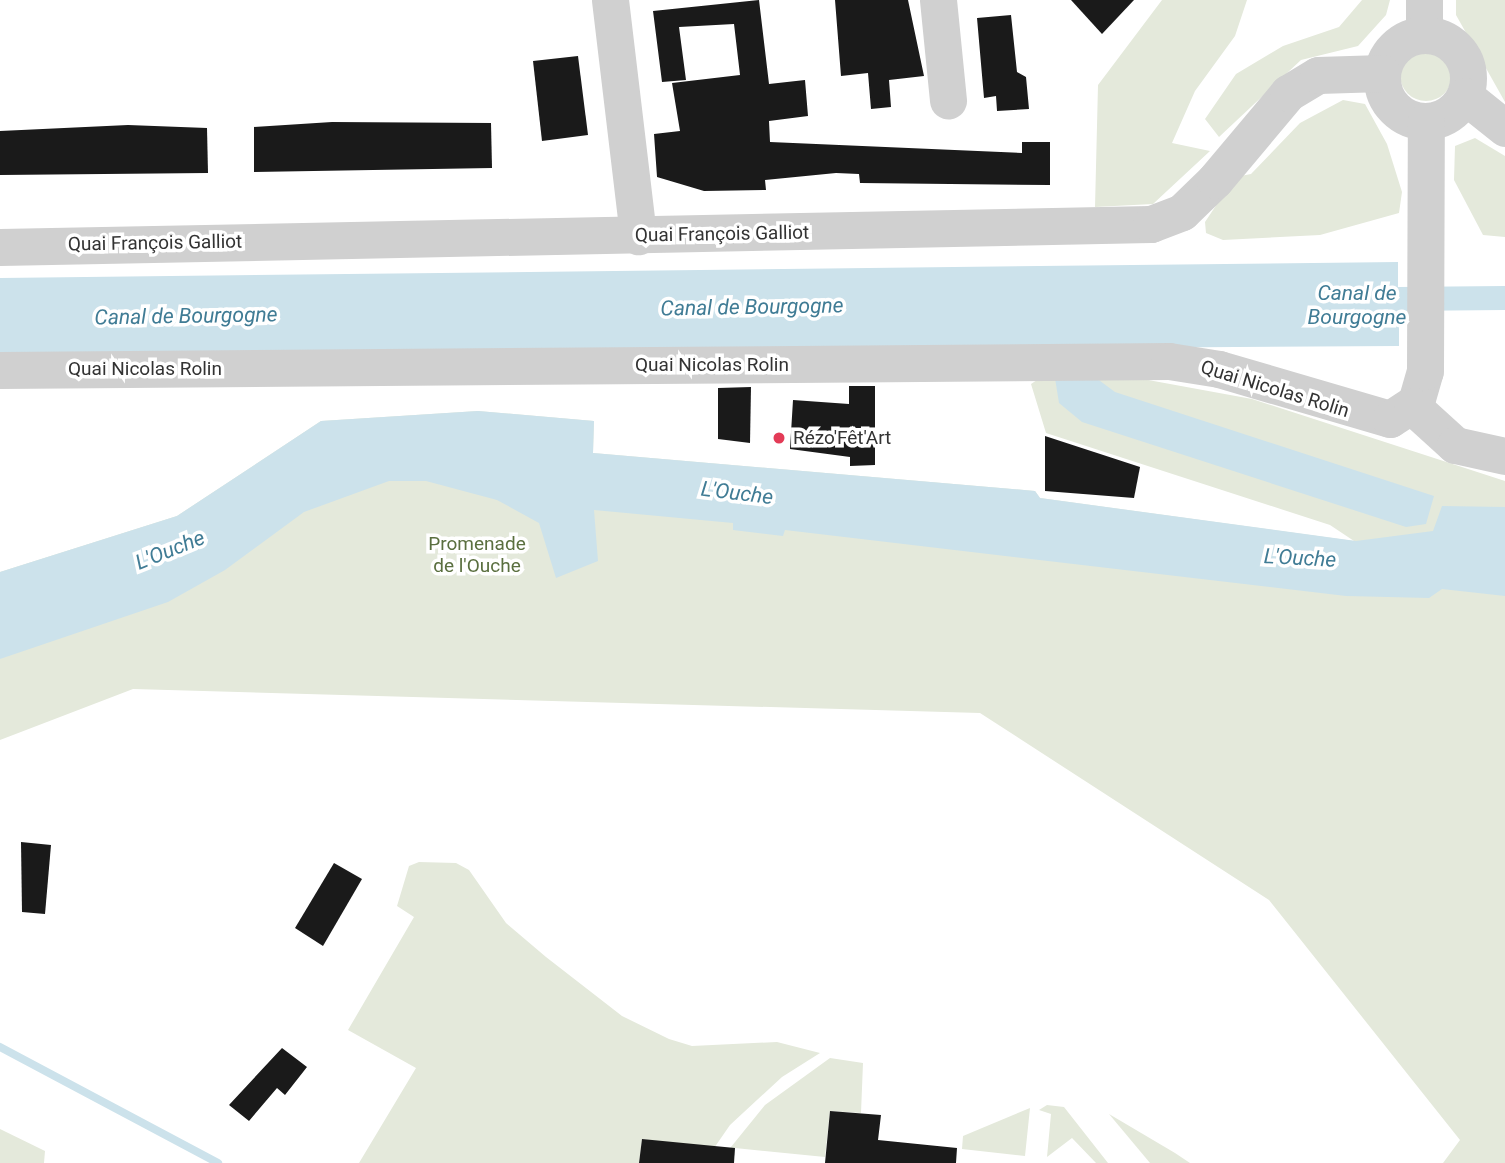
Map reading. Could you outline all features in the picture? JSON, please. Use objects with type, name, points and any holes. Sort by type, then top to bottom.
[{"type":"street","points":[[610,0],[638,236]]},
{"type":"street","points":[[938,0],[948,101]]},
{"type":"street","points":[[1424,17],[1461,54],[1467,67],[1465,96],[1446,116],[1426,121],[1393,107],[1382,73],[1397,44],[1424,17]]},
{"type":"street","name":"Quai François Galliot","points":[[0,247],[1151,224],[1182,212],[1215,180],[1288,93],[1318,75],[1382,73]]},
{"type":"street","points":[[1465,96],[1505,128]]},
{"type":"street","points":[[1426,121],[1427,350],[1424,381],[1412,406],[1455,446],[1505,456]]},
{"type":"street","name":"Quai Nicolas Rolin","points":[[0,370],[1091,362],[1219,369],[1381,420],[1412,406]]},
{"type":"green space","points":[[1162,0],[1247,0],[1235,36],[1195,91],[1172,143],[1210,151],[1153,204],[1095,207],[1098,85]]},
{"type":"green space","points":[[1362,0],[1390,0],[1386,15],[1358,46],[1301,60],[1219,137],[1205,119],[1236,74],[1283,46],[1339,27]]},
{"type":"green space","points":[[1456,0],[1505,0],[1505,102],[1456,15]]},
{"type":"green space","points":[[1426,49],[1436,51],[1444,57],[1450,65],[1450,85],[1444,93],[1436,99],[1426,101],[1416,99],[1408,93],[1402,85],[1400,75],[1402,65],[1408,57],[1416,51]]},
{"type":"green space","points":[[1343,100],[1365,104],[1387,144],[1402,192],[1399,213],[1320,235],[1223,240],[1206,233],[1205,222],[1235,177],[1251,174],[1300,123]]},
{"type":"green space","points":[[1475,138],[1505,156],[1505,237],[1483,235],[1454,180],[1455,146]]},
{"type":"green space","name":"Promenade de l'Ouche","points":[[1099,371],[1252,399],[1505,481],[1505,1163],[1443,1163],[1460,1140],[1269,900],[980,713],[133,689],[0,740],[0,572],[177,516],[321,421],[478,411],[594,421],[593,453],[1035,491],[1040,498],[1354,541],[1330,525],[1046,433],[1031,384],[1049,372]]},
{"type":"green space","points":[[419,862],[456,863],[469,870],[506,923],[546,957],[622,1016],[669,1039],[692,1046],[777,1042],[820,1053],[782,1077],[730,1125],[712,1151],[642,1139],[639,1163],[359,1163],[416,1068],[348,1030],[414,917],[397,906],[409,866]]},
{"type":"green space","points":[[830,1058],[863,1063],[861,1113],[830,1111],[825,1157],[735,1148],[718,1163],[765,1105]]},
{"type":"green space","points":[[1047,1105],[1064,1107],[1108,1163],[1096,1163],[1072,1138],[1047,1157],[1051,1114],[1039,1110]]},
{"type":"green space","points":[[1030,1108],[1025,1156],[962,1149],[963,1136]]},
{"type":"green space","points":[[1109,1114],[1175,1153],[1190,1163],[1150,1163]]},
{"type":"green space","points":[[0,1129],[45,1151],[44,1163],[0,1163]]},
{"type":"water","name":"Canal de Bourgogne","points":[[1398,262],[1398,287],[1505,286],[1505,310],[1399,311],[1399,346],[1091,348],[1088,372],[1115,392],[1434,496],[1426,524],[1406,527],[1082,422],[1059,403],[1054,372],[0,358],[0,278]]},
{"type":"water","name":"L'Ouche","points":[[478,411],[594,421],[593,453],[1035,491],[1040,498],[1356,541],[1433,531],[1442,506],[1505,507],[1505,596],[1442,589],[1429,598],[1346,596],[785,530],[783,536],[733,530],[733,523],[594,510],[598,561],[556,578],[539,523],[497,500],[426,481],[389,481],[304,512],[225,570],[168,602],[0,659],[0,572],[177,516],[321,421]]},
{"type":"building","points":[[759,0],[769,84],[805,80],[808,116],[769,121],[770,142],[1022,153],[1022,142],[1050,142],[1050,185],[860,183],[859,174],[836,173],[765,180],[766,190],[704,191],[657,177],[654,134],[680,131],[672,83],[740,75],[734,24],[679,27],[686,80],[662,82],[653,11]]},
{"type":"building","points":[[835,0],[908,0],[924,76],[889,80],[891,107],[871,109],[868,73],[841,76]]},
{"type":"building","points":[[1071,0],[1134,0],[1102,34]]},
{"type":"building","points":[[1011,15],[1017,72],[1026,77],[1029,109],[997,111],[996,96],[984,98],[977,18]]},
{"type":"building","points":[[578,56],[588,135],[542,141],[533,61]]},
{"type":"building","points":[[332,122],[491,123],[492,168],[254,172],[254,127]]},
{"type":"building","points":[[128,125],[207,128],[208,173],[0,175],[0,131]]},
{"type":"building","points":[[849,386],[875,386],[875,465],[850,466],[850,457],[790,449],[793,400],[849,404]]},
{"type":"building","points":[[751,387],[750,443],[718,439],[718,388]]},
{"type":"building","points":[[1045,436],[1140,467],[1134,498],[1045,491]]},
{"type":"building","points":[[21,842],[51,845],[45,914],[22,912]]},
{"type":"building","points":[[334,863],[362,879],[323,946],[295,928]]},
{"type":"building","points":[[282,1048],[307,1067],[285,1095],[277,1088],[249,1121],[229,1105]]},
{"type":"building","points":[[830,1111],[881,1115],[878,1140],[957,1148],[956,1163],[825,1163]]},
{"type":"building","points":[[642,1139],[735,1148],[734,1163],[639,1163]]},
{"type":"waterway","points":[[0,1047],[218,1163]]},
{"type":"place","name":"Rézo'Fêt'Art","points":[[779,438]]}]
